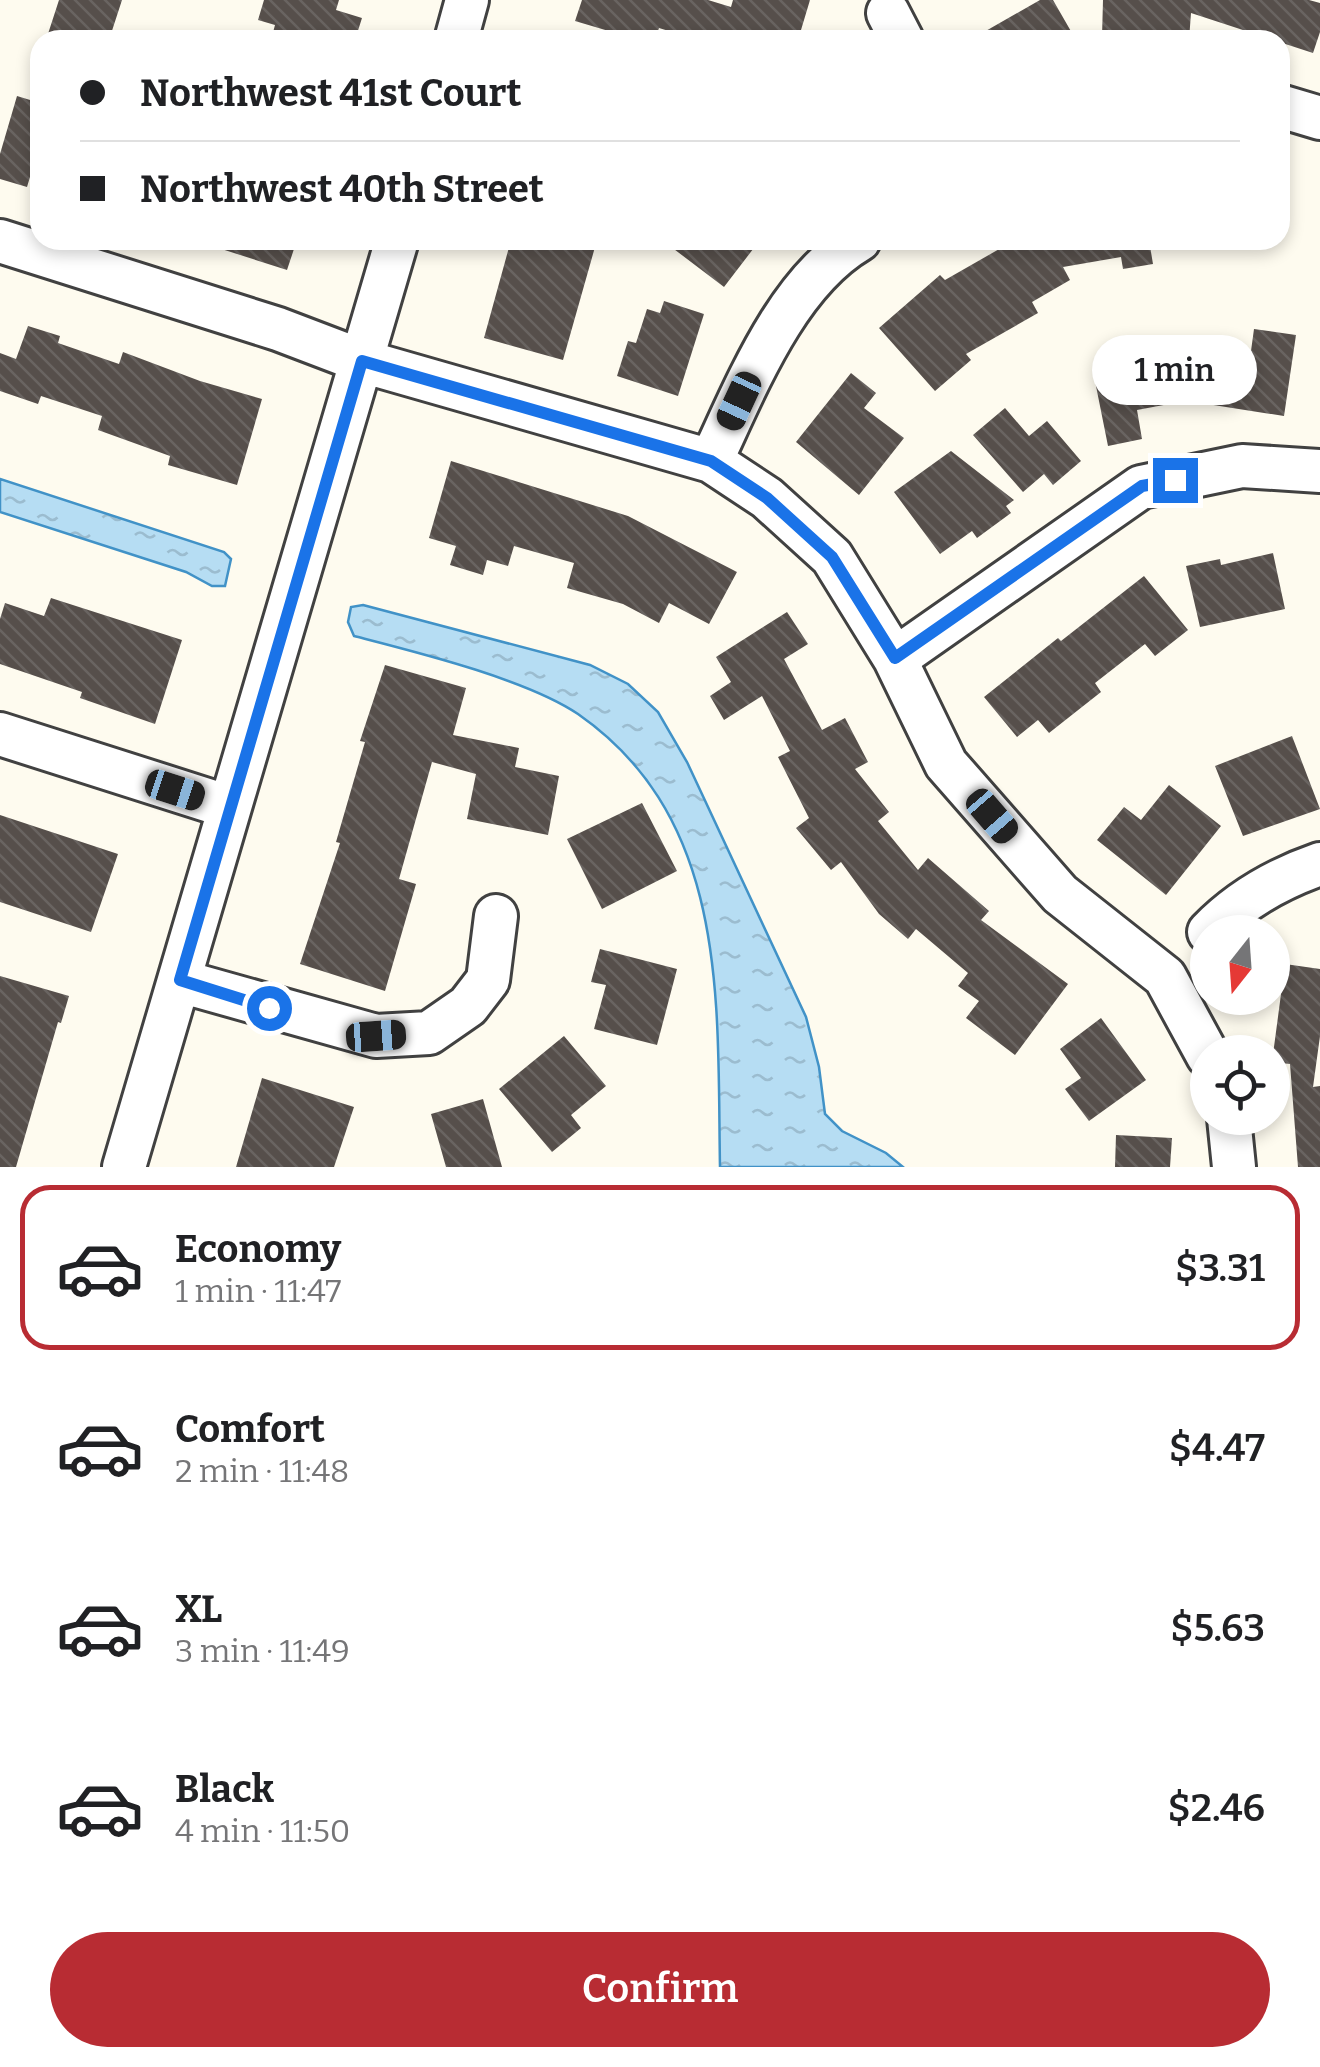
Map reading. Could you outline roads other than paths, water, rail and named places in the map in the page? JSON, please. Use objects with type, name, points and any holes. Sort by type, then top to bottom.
[{"type":"street","points":[[459,30],[467,0]]},
{"type":"street","points":[[1290,109],[1320,118]]},
{"type":"street","points":[[0,240],[30,250]]},
{"type":"street","points":[[31,250],[278,329],[362,361],[711,461],[767,498],[832,557],[895,658],[946,764],[1060,894],[1165,977],[1197,1035]]},
{"type":"street","points":[[124,1167],[394,250]]},
{"type":"street","points":[[711,461],[768,341],[833,255],[842,250]]},
{"type":"street","points":[[895,658],[1142,486],[1242,466],[1320,471]]},
{"type":"street","points":[[0,734],[229,807]]},
{"type":"street","points":[[1226,915],[1291,874],[1320,864]]},
{"type":"street","points":[[180,980],[376,1036],[429,1032],[468,1006],[488,980],[496,916]]},
{"type":"street","points":[[1165,977],[1190,951]]},
{"type":"street","points":[[1231,1135],[1234,1167]]},
{"type":"water","points":[[0,479],[224,552],[231,559],[225,586],[212,586],[186,572],[0,512]]},
{"type":"water","points":[[363,605],[590,665],[628,684],[658,712],[687,762],[806,1017],[819,1067],[825,1114],[842,1131],[886,1153],[903,1167],[720,1167],[718,1042],[705,918],[689,860],[664,806],[628,757],[578,714],[556,701],[470,668],[354,636],[348,622],[351,607]]}]
